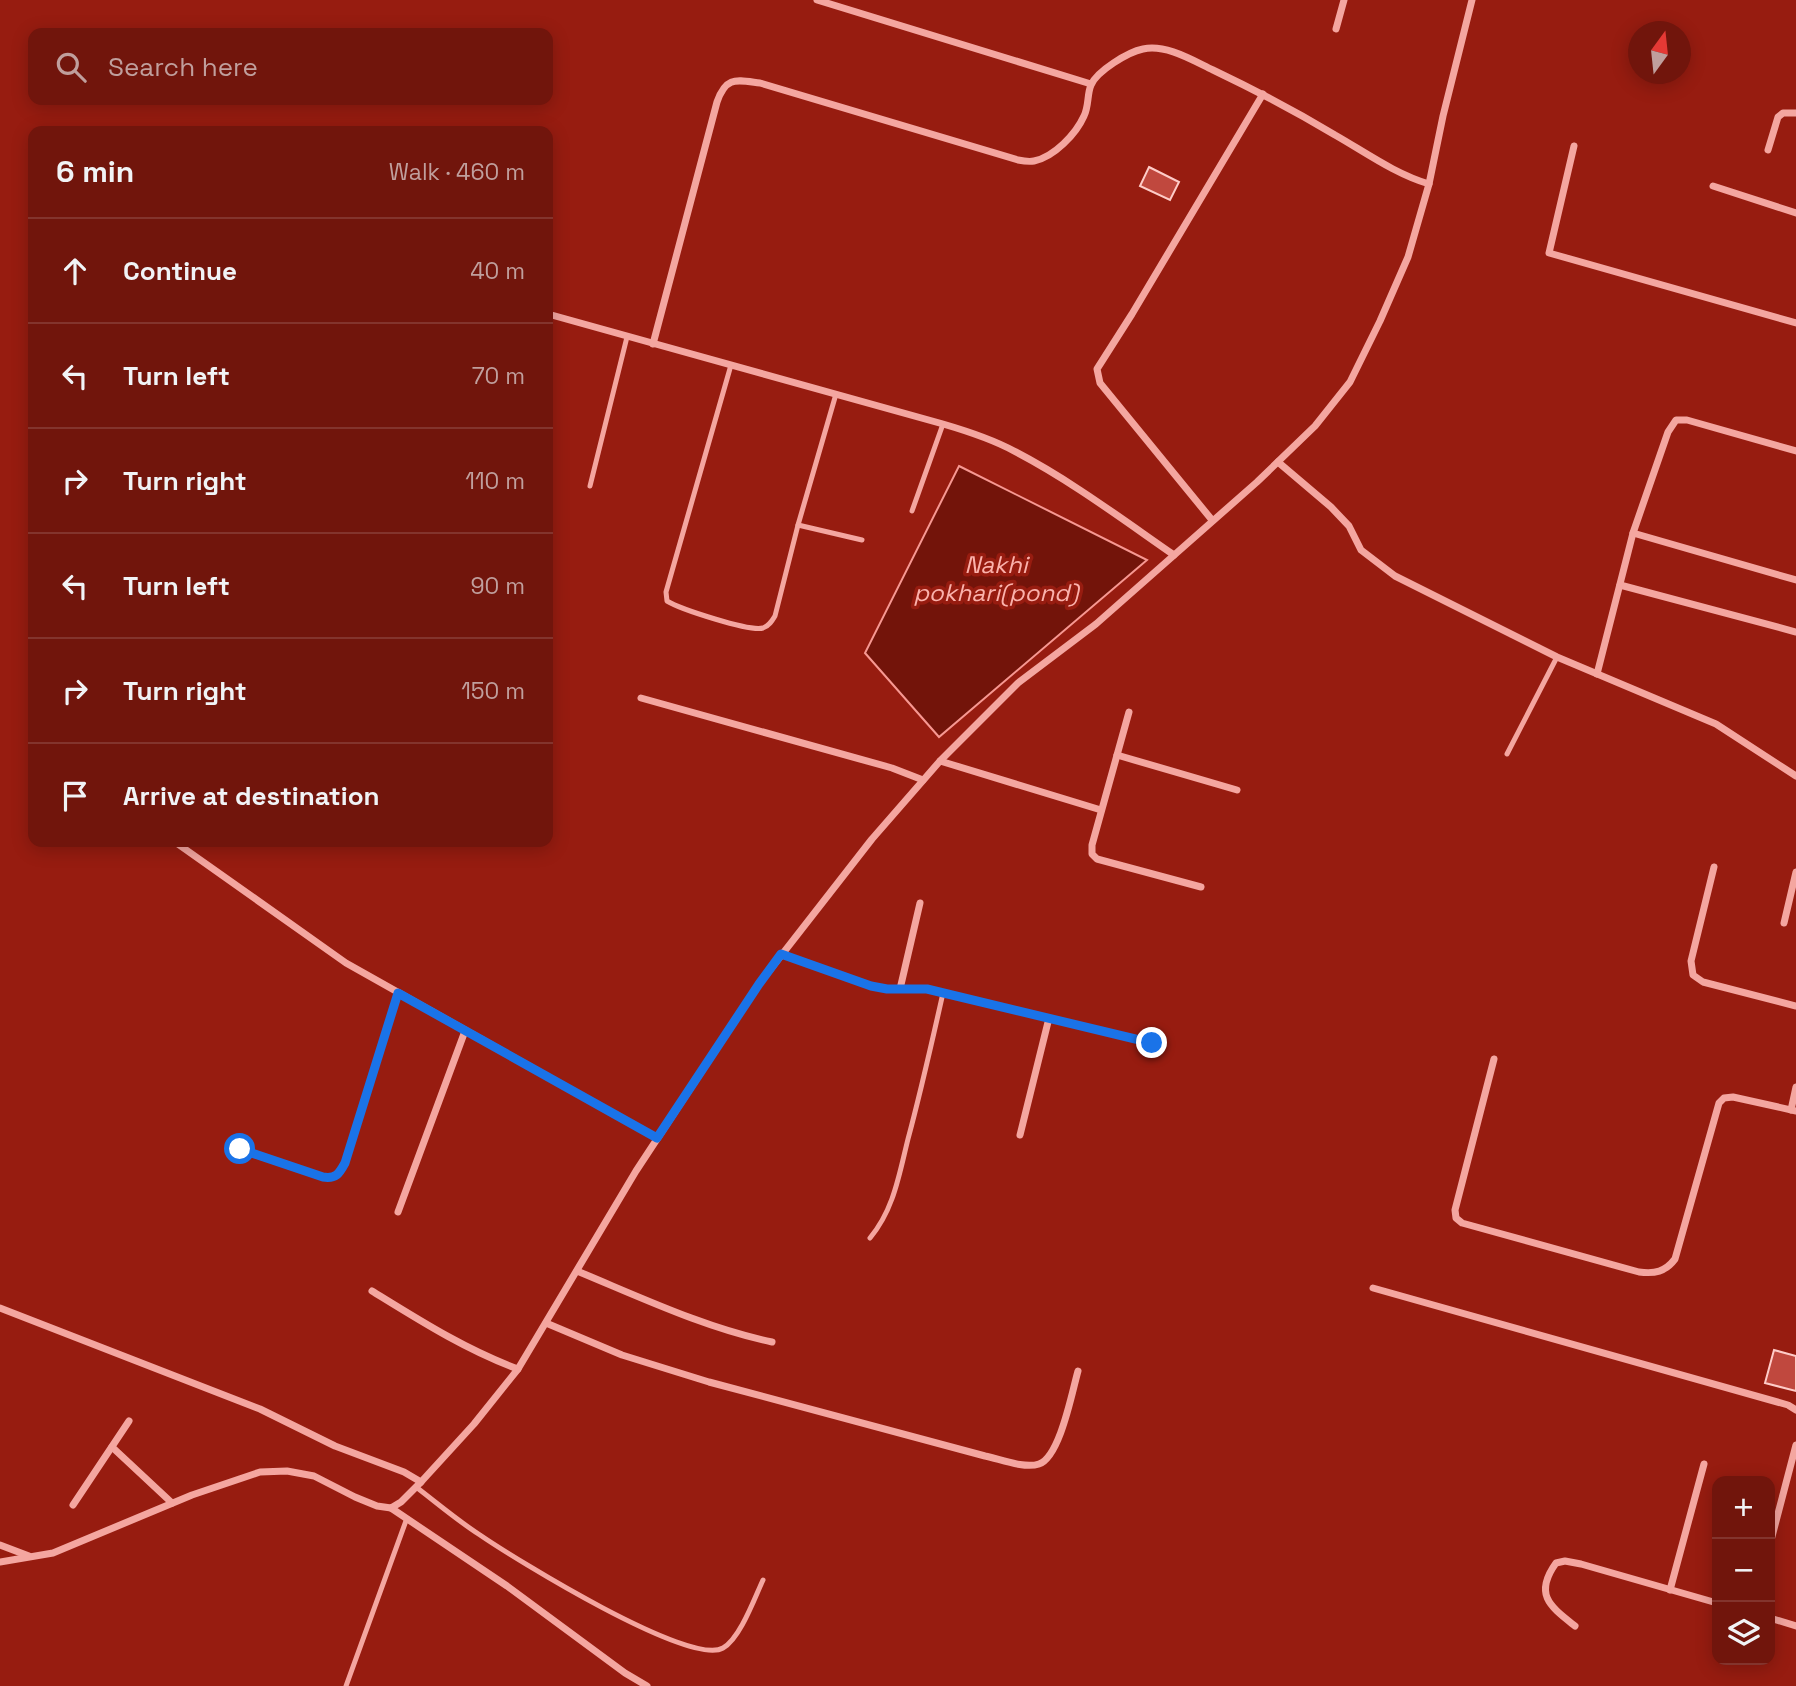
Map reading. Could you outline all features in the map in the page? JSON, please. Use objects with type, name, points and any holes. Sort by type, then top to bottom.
[{"type":"street","points":[[817,0],[1091,84]]},
{"type":"street","points":[[1336,29],[1344,0]]},
{"type":"street","points":[[391,1508],[417,1487],[474,1424],[518,1368],[657,1138],[759,984],[872,839],[940,761],[1018,683],[1096,624],[1278,462],[1315,426],[1350,382],[1408,257],[1429,184],[1472,0]]},
{"type":"street","points":[[653,344],[717,102],[726,84],[734,80],[760,83],[1018,160],[1033,161],[1057,149],[1072,134],[1085,115],[1091,84],[1102,72],[1122,58],[1142,49],[1162,48],[1263,94],[1396,171],[1429,184]]},
{"type":"street","points":[[1212,520],[1100,383],[1097,369],[1263,94]]},
{"type":"street","points":[[1768,150],[1778,117],[1783,113],[1796,113]]},
{"type":"street","points":[[1574,146],[1549,253],[1796,323]]},
{"type":"street","points":[[1713,186],[1796,213]]},
{"type":"street","points":[[553,315],[980,436],[1023,456],[1088,496],[1174,555]]},
{"type":"street","points":[[1597,674],[1633,533],[1668,432],[1676,420],[1687,420],[1796,452]]},
{"type":"street","points":[[1278,462],[1349,526],[1361,550],[1395,576],[1557,657],[1716,724],[1796,776]]},
{"type":"street","points":[[1633,533],[1796,580]]},
{"type":"street","points":[[1620,585],[1796,632]]},
{"type":"street","points":[[641,698],[892,768],[923,780]]},
{"type":"street","points":[[1129,712],[1101,810],[1092,854],[1097,859],[1201,887]]},
{"type":"street","points":[[1117,755],[1237,790]]},
{"type":"street","points":[[940,761],[1101,810]]},
{"type":"street","points":[[182,847],[346,963],[657,1138]]},
{"type":"street","points":[[1714,867],[1690,961],[1693,975],[1703,982],[1796,1006]]},
{"type":"street","points":[[1784,923],[1796,872]]},
{"type":"street","points":[[900,989],[920,904]]},
{"type":"street","points":[[781,954],[871,986],[927,989],[1152,1043]]},
{"type":"street","points":[[1020,1135],[1049,1018]]},
{"type":"street","points":[[398,1212],[465,1031]]},
{"type":"street","points":[[1494,1059],[1455,1210],[1456,1218],[1462,1223],[1639,1272],[1660,1272],[1668,1268],[1675,1259],[1719,1103],[1724,1098],[1734,1097],[1794,1110],[1796,1087]]},
{"type":"street","points":[[577,1271],[661,1306],[747,1337],[772,1342]]},
{"type":"street","points":[[1373,1288],[1796,1410]]},
{"type":"street","points":[[372,1291],[446,1336],[490,1359],[518,1368]]},
{"type":"street","points":[[0,1308],[260,1409],[335,1446],[404,1472],[417,1487]]},
{"type":"street","points":[[546,1323],[622,1355],[709,1382],[985,1456],[1029,1465],[1040,1464],[1051,1456],[1078,1371]]},
{"type":"street","points":[[73,1505],[129,1421]]},
{"type":"street","points":[[1771,1539],[1796,1445]]},
{"type":"street","points":[[112,1447],[172,1503]]},
{"type":"street","points":[[1670,1590],[1704,1464]]},
{"type":"street","points":[[0,1562],[53,1553],[172,1503],[260,1472],[287,1471],[314,1476],[355,1497],[391,1508],[407,1518],[647,1686]]},
{"type":"street","points":[[0,1545],[30,1557]]},
{"type":"street","points":[[1575,1626],[1551,1606],[1546,1598],[1549,1578],[1556,1563],[1564,1561],[1713,1602]]},
{"type":"street","points":[[1775,1620],[1796,1626]]},
{"type":"lane","points":[[590,486],[627,337]]},
{"type":"lane","points":[[731,365],[666,592],[667,601],[677,607],[761,629],[771,624],[836,394]]},
{"type":"lane","points":[[912,511],[943,424]]},
{"type":"lane","points":[[798,525],[862,540]]},
{"type":"lane","points":[[1507,754],[1557,657]]},
{"type":"lane","points":[[240,1149],[323,1177],[332,1178],[339,1174],[345,1163],[398,993]]},
{"type":"lane","points":[[870,1238],[887,1215],[894,1192],[922,1089],[943,993]]},
{"type":"lane","points":[[417,1487],[480,1535],[557,1583],[646,1629],[690,1648],[708,1652],[722,1649],[733,1640],[764,1580]]},
{"type":"lane","points":[[346,1686],[407,1518]]},
{"type":"water","name":"Nakhi pokhari(pond)","points":[[959,466],[1147,560],[939,737],[865,653]]},
{"type":"building","points":[[1149,167],[1179,182],[1170,200],[1140,186]]},
{"type":"building","points":[[1774,1350],[1796,1356],[1796,1391],[1765,1383]]},
{"type":"route","points":[[240,1149],[323,1177],[332,1178],[339,1174],[345,1163],[398,993],[657,1138],[781,954],[871,986],[887,989],[927,989],[1152,1043]]}]
